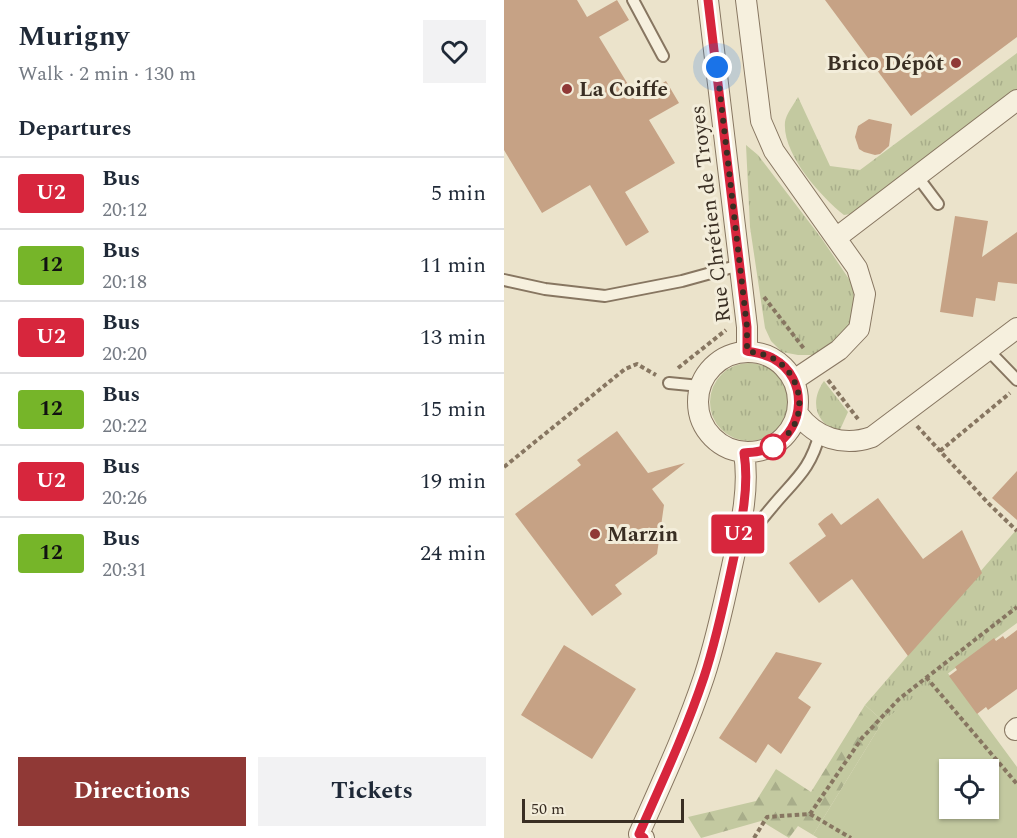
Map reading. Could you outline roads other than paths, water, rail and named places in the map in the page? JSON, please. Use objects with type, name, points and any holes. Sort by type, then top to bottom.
[{"type":"street","name":"Rue Chrétien de Troyes","points":[[708,0],[747,327],[747,351]]},
{"type":"street","points":[[746,0],[761,121],[774,151],[858,268],[865,294],[859,329],[839,350],[794,380]]},
{"type":"street","points":[[836,238],[1017,100]]},
{"type":"street","points":[[798,414],[807,426],[840,442],[859,441],[872,437],[1017,328]]},
{"type":"street","points":[[747,351],[762,353],[775,359],[786,368],[794,380],[798,391],[798,414],[793,428],[778,443],[759,452],[744,453],[723,446],[706,430],[699,417],[700,386],[707,372],[718,361],[732,354],[747,351]]},
{"type":"street","points":[[640,837],[686,728],[705,675],[735,552],[746,491],[747,473],[744,453]]},
{"type":"lane","points":[[633,0],[663,56]]},
{"type":"lane","points":[[917,176],[938,204]]},
{"type":"lane","points":[[504,280],[544,289],[605,296],[682,281],[740,265]]},
{"type":"lane","points":[[988,350],[1017,380]]},
{"type":"lane","points":[[666,381],[700,386]]},
{"type":"lane","points":[[735,552],[804,471],[814,454],[820,434]]},
{"type":"place","name":"Brico Dépôt","points":[[956,63]]},
{"type":"place","name":"La Coiffe","points":[[567,89]]},
{"type":"place","name":"Marzin","points":[[595,534]]}]
